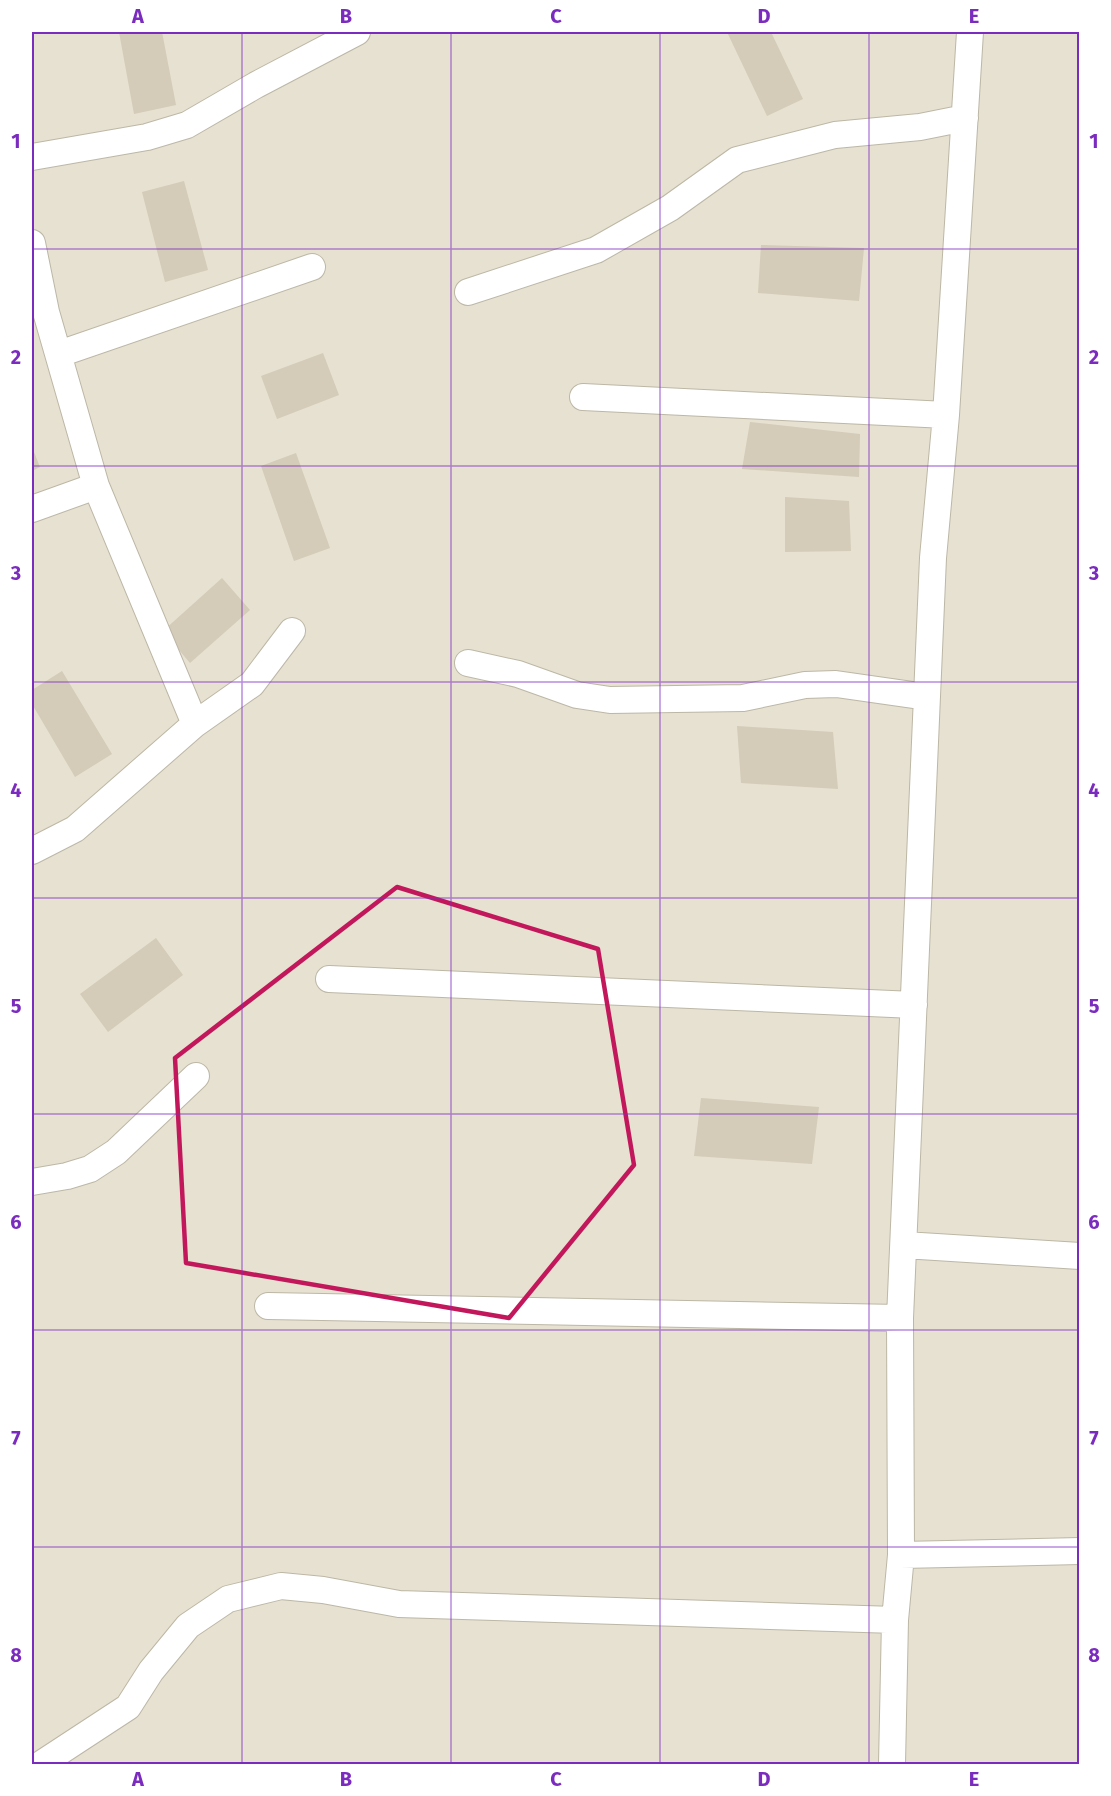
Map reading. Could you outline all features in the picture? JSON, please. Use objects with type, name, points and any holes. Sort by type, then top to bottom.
[{"type":"street","points":[[32,157],[147,137],[187,125],[256,85],[357,32]]},
{"type":"street","points":[[892,1764],[896,1620],[901,1555],[900,1317],[933,558],[946,415],[970,32]]},
{"type":"street","points":[[468,292],[596,250],[670,208],[737,160],[835,135],[920,127],[965,118]]},
{"type":"street","points":[[32,243],[35,282],[96,486],[195,724]]},
{"type":"street","points":[[58,354],[312,267]]},
{"type":"street","points":[[583,397],[946,415]]},
{"type":"street","points":[[32,508],[96,486]]},
{"type":"street","points":[[32,851],[75,829],[195,724],[252,684],[292,631]]},
{"type":"street","points":[[468,663],[518,674],[577,695],[610,700],[743,698],[805,685],[836,684],[927,697]]},
{"type":"street","points":[[329,979],[914,1005]]},
{"type":"street","points":[[32,1182],[67,1176],[90,1169],[116,1152],[196,1076]]},
{"type":"street","points":[[904,1245],[1080,1256]]},
{"type":"street","points":[[268,1306],[900,1317]]},
{"type":"street","points":[[901,1555],[1080,1551]]},
{"type":"street","points":[[41,1764],[128,1707],[151,1671],[188,1626],[228,1599],[281,1586],[323,1590],[399,1604],[896,1620]]},
{"type":"highlighted area","points":[[397,887],[598,949],[634,1165],[509,1318],[186,1263],[175,1058]]},
{"type":"shaded area","points":[[32,32],[1079,32],[1079,1764],[32,1764]]},
{"type":"building","points":[[119,32],[162,32],[176,105],[134,114]]},
{"type":"building","points":[[727,32],[771,32],[803,99],[767,116]]},
{"type":"building","points":[[184,181],[208,270],[165,282],[142,192]]},
{"type":"building","points":[[761,245],[864,248],[859,301],[758,293]]},
{"type":"building","points":[[323,353],[339,395],[277,419],[261,376]]},
{"type":"building","points":[[750,422],[860,434],[859,477],[742,469]]},
{"type":"building","points":[[32,447],[40,467],[32,471]]},
{"type":"building","points":[[296,453],[330,548],[294,561],[261,466]]},
{"type":"building","points":[[785,497],[849,501],[851,551],[785,552]]},
{"type":"building","points":[[222,578],[250,610],[190,663],[163,631]]},
{"type":"building","points":[[62,671],[112,754],[75,777],[32,704],[32,690]]},
{"type":"building","points":[[737,726],[833,732],[838,789],[741,783]]},
{"type":"building","points":[[156,938],[183,975],[108,1032],[80,994]]},
{"type":"building","points":[[701,1098],[819,1107],[812,1164],[694,1156]]}]
